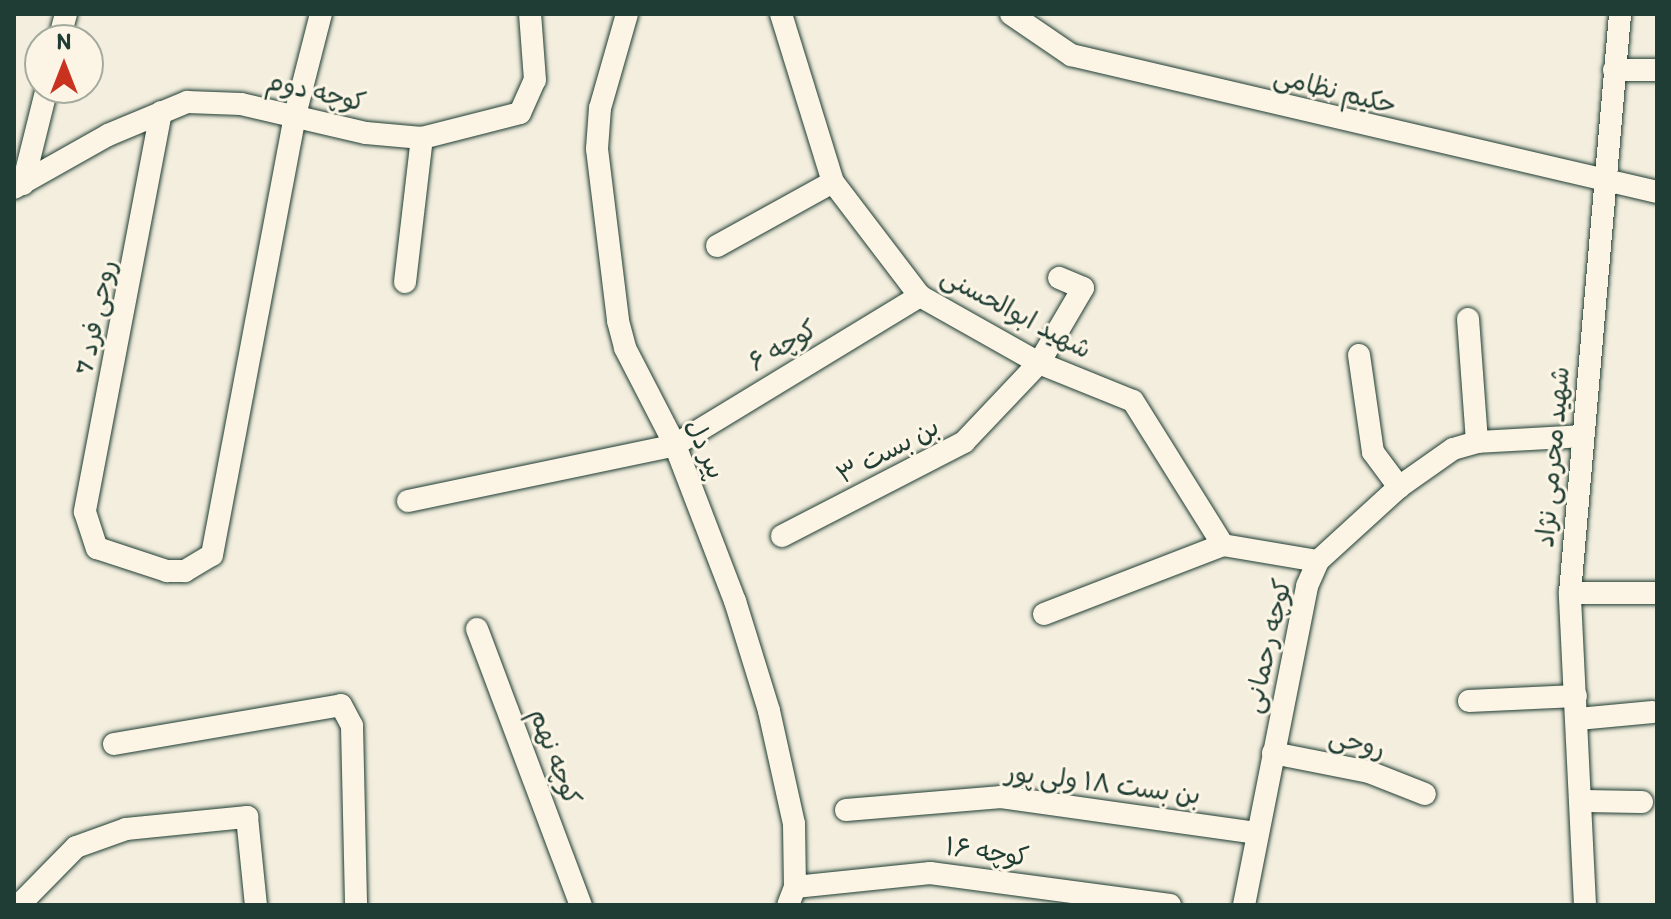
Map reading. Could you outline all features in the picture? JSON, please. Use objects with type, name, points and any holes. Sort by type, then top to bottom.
[{"type":"street","points":[[295,115],[321,14]]},
{"type":"street","name":"کوچه دوم","points":[[19,186],[108,135],[187,102],[241,104],[366,133],[422,138],[520,113],[535,80],[530,14]]},
{"type":"street","name":"پیر دل","points":[[627,14],[600,108],[597,149],[625,348],[675,445],[735,601],[769,711],[794,824],[791,896]]},
{"type":"street","name":"شهید ابوالحسنی","points":[[781,14],[833,182],[920,296],[1039,363],[1133,401],[1223,545]]},
{"type":"street","name":"حکیم نظامی","points":[[1011,14],[1071,55],[1385,133],[1657,192]]},
{"type":"street","name":"شهید محرمی نژاد","points":[[1585,905],[1583,801],[1570,593],[1603,178],[1620,14]]},
{"type":"street","points":[[1614,70],[1657,70]]},
{"type":"street","points":[[19,186],[42,104]]},
{"type":"street","name":"روحی فرد 7","points":[[161,112],[138,252],[85,512],[89,532],[97,548],[145,568],[185,571],[212,555],[295,115]]},
{"type":"street","points":[[405,282],[422,138]]},
{"type":"street","points":[[717,246],[833,182]]},
{"type":"street","name":"بن بست ۳","points":[[782,536],[964,442],[1039,363],[1083,288],[1059,278]]},
{"type":"street","name":"کوچه ۶","points":[[408,501],[675,445],[920,296]]},
{"type":"street","points":[[1468,319],[1477,442]]},
{"type":"street","points":[[1359,355],[1373,452],[1399,487]]},
{"type":"street","name":"کوچه رحمانی","points":[[1244,905],[1307,586],[1318,561],[1399,487],[1453,449],[1477,442],[1583,436]]},
{"type":"street","points":[[1044,614],[1223,545],[1318,561]]},
{"type":"street","points":[[1570,593],[1657,593]]},
{"type":"street","name":"کوچه نهم","points":[[477,629],[581,905]]},
{"type":"street","points":[[1469,701],[1576,696]]},
{"type":"street","points":[[114,744],[341,705],[352,726],[356,905]]},
{"type":"street","points":[[1578,719],[1653,712]]},
{"type":"street","name":"روحی","points":[[1273,753],[1369,772],[1425,794]]},
{"type":"street","name":"بن بست ۱۸ ولی پور","points":[[846,810],[1001,797],[1257,833]]},
{"type":"street","points":[[1583,801],[1642,802]]},
{"type":"street","points":[[19,905],[76,847],[126,829],[247,817],[256,905]]},
{"type":"street","name":"کوچه ۱۶","points":[[791,896],[930,873],[1170,905]]}]
